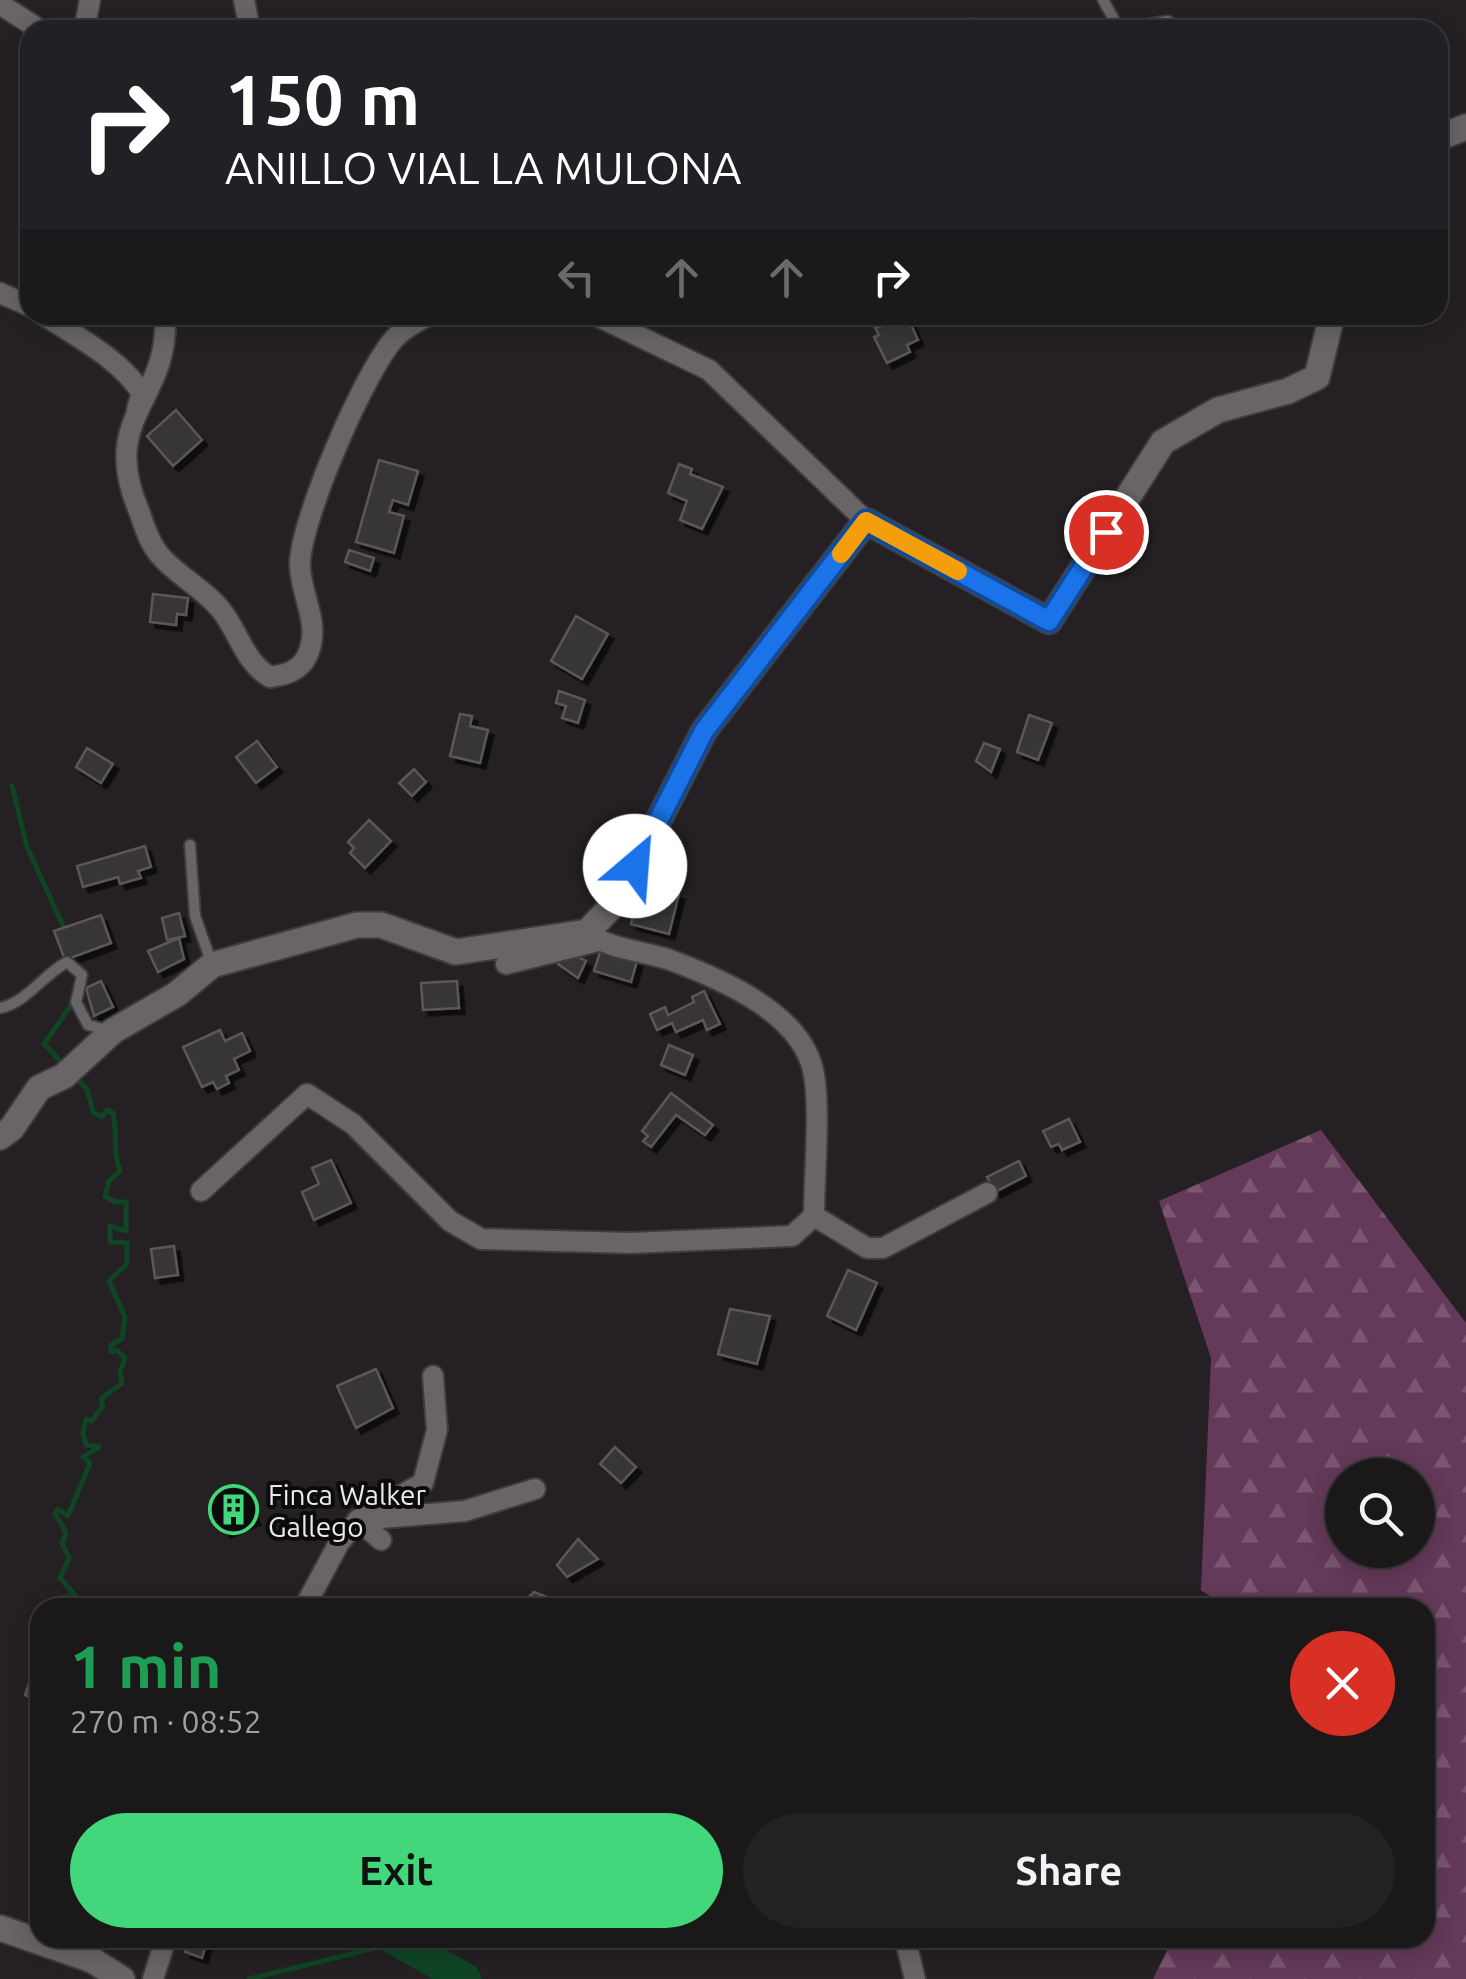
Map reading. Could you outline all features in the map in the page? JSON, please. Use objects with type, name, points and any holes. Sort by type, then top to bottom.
[{"type":"street","points":[[0,4],[25,20]]},
{"type":"street","points":[[59,325],[111,360],[134,382],[142,393],[136,412]]},
{"type":"street","points":[[166,325],[167,341],[157,377],[128,426],[124,478],[154,548],[221,609],[256,668],[270,677],[287,674],[303,662],[312,642],[314,625],[300,569],[301,546],[330,462],[395,336],[413,325]]},
{"type":"street","points":[[616,325],[710,370],[866,521],[1049,621],[1163,442],[1218,410],[1288,391],[1317,378],[1330,325]]},
{"type":"street","points":[[506,964],[592,936],[618,900],[704,731],[866,521]]},
{"type":"street","points":[[11,1125],[39,1088],[64,1076],[113,1032],[177,994],[212,964],[358,924],[382,925],[456,952],[592,936],[647,952],[712,978],[770,1012],[801,1039],[814,1072],[814,1216],[792,1236],[772,1240],[482,1238],[450,1221],[353,1124],[307,1094],[202,1192]]},
{"type":"street","points":[[814,1216],[867,1248],[883,1248],[988,1193]]},
{"type":"street","points":[[309,1598],[339,1543],[358,1520],[422,1483],[438,1430],[433,1376]]},
{"type":"street","points":[[358,1520],[465,1511],[535,1488]]},
{"type":"street","points":[[358,1520],[381,1540]]},
{"type":"street","points":[[0,1928],[30,1938]]},
{"type":"street","points":[[58,1948],[92,1960],[122,1979]]},
{"type":"street","points":[[153,1979],[163,1948]]},
{"type":"street","points":[[907,1948],[915,1979]]},
{"type":"lane","points":[[190,845],[195,916],[212,964]]},
{"type":"lane","points":[[0,1008],[9,1006],[45,974],[67,962],[82,975],[76,1002],[88,1025],[113,1032]]},
{"type":"green space","points":[[1321,1130],[1466,1323],[1466,1979],[1153,1979],[1168,1948],[1435,1948],[1435,1598],[1213,1598],[1201,1590],[1211,1358],[1159,1201]]},
{"type":"building","points":[[911,325],[918,340],[907,345],[910,352],[887,363],[874,337],[879,335],[875,328]]},
{"type":"building","points":[[176,410],[202,440],[173,466],[147,436]]},
{"type":"building","points":[[379,460],[418,471],[408,505],[393,500],[389,512],[404,516],[394,553],[356,542]]},
{"type":"building","points":[[679,464],[692,469],[690,474],[723,487],[702,529],[680,520],[687,501],[668,493]]},
{"type":"building","points":[[349,550],[374,558],[370,571],[345,562]]},
{"type":"building","points":[[153,594],[188,598],[186,615],[177,614],[176,625],[150,622]]},
{"type":"building","points":[[576,616],[608,634],[582,679],[551,661]]},
{"type":"building","points":[[559,691],[585,700],[578,723],[562,718],[566,706],[556,703]]},
{"type":"building","points":[[460,714],[472,716],[470,726],[488,730],[480,763],[450,756]]},
{"type":"building","points":[[1029,715],[1052,723],[1038,760],[1017,752]]},
{"type":"building","points":[[257,741],[277,767],[256,783],[236,757]]},
{"type":"building","points":[[984,743],[1000,749],[991,772],[976,761]]},
{"type":"building","points":[[87,748],[113,764],[101,783],[76,767]]},
{"type":"building","points":[[414,769],[426,782],[412,796],[399,783]]},
{"type":"building","points":[[369,820],[391,841],[365,868],[350,853],[354,848],[348,842]]},
{"type":"building","points":[[145,846],[151,867],[138,871],[141,878],[120,884],[118,877],[83,887],[77,866]]},
{"type":"building","points":[[641,884],[679,894],[669,934],[631,924]]},
{"type":"building","points":[[179,913],[185,936],[167,940],[162,918]]},
{"type":"building","points":[[101,915],[111,943],[65,960],[54,931]]},
{"type":"building","points":[[179,938],[184,959],[158,972],[148,951]]},
{"type":"building","points":[[601,949],[637,961],[631,982],[594,971]]},
{"type":"building","points":[[564,950],[586,961],[578,978],[558,964]]},
{"type":"building","points":[[101,981],[113,1007],[94,1016],[86,988]]},
{"type":"building","points":[[457,981],[459,1008],[423,1010],[421,983]]},
{"type":"building","points":[[704,991],[720,1024],[707,1030],[703,1020],[676,1032],[672,1023],[657,1030],[650,1014],[665,1007],[668,1015],[694,1002],[692,997]]},
{"type":"building","points":[[220,1030],[225,1041],[242,1033],[250,1051],[234,1059],[239,1070],[226,1076],[229,1083],[217,1089],[213,1082],[202,1087],[183,1047]]},
{"type":"building","points":[[669,1045],[693,1055],[685,1075],[661,1065]]},
{"type":"building","points":[[671,1093],[713,1125],[705,1135],[676,1115],[651,1147],[643,1141],[648,1136],[642,1131]]},
{"type":"building","points":[[1069,1119],[1080,1142],[1062,1150],[1059,1144],[1051,1147],[1043,1131]]},
{"type":"building","points":[[331,1160],[351,1203],[314,1220],[302,1192],[319,1184],[312,1168]]},
{"type":"building","points":[[1019,1161],[1026,1176],[995,1192],[987,1177]]},
{"type":"building","points":[[174,1246],[178,1275],[155,1278],[151,1249]]},
{"type":"building","points":[[848,1270],[877,1283],[856,1330],[827,1316]]},
{"type":"building","points":[[730,1309],[770,1316],[757,1364],[718,1354]]},
{"type":"building","points":[[376,1369],[393,1408],[356,1428],[337,1386]]},
{"type":"building","points":[[615,1447],[636,1467],[621,1483],[600,1464]]},
{"type":"building","name":"Finca Walker Gallego","points":[[241,1487],[255,1519],[225,1532],[211,1501]]},
{"type":"building","points":[[578,1539],[598,1559],[567,1577],[557,1565]]},
{"type":"building","points":[[534,1592],[549,1598],[528,1598]]},
{"type":"building","points":[[186,1948],[205,1948],[202,1958],[185,1952]]},
{"type":"waterway","points":[[12,786],[27,847],[66,932]]},
{"type":"waterway","points":[[74,951],[78,963]]},
{"type":"waterway","points":[[65,1066],[44,1044],[74,1001]]},
{"type":"waterway","points":[[66,1598],[75,1595],[60,1578],[69,1558],[62,1543],[66,1533],[55,1513],[58,1509],[68,1516],[90,1463],[83,1457],[99,1447],[86,1445],[86,1419],[92,1421],[103,1406],[101,1399],[122,1383],[120,1372],[125,1358],[117,1350],[111,1352],[111,1345],[122,1339],[125,1317],[109,1281],[127,1264],[127,1243],[110,1242],[110,1226],[126,1231],[126,1202],[115,1202],[105,1196],[109,1181],[120,1171],[113,1113],[107,1110],[102,1117],[93,1112],[87,1089],[76,1078]]},
{"type":"waterway","points":[[249,1979],[375,1948]]},
{"type":"waterway","points":[[411,1948],[465,1979]]},
{"type":"slow traffic","points":[[841,554],[866,521],[958,571]]},
{"type":"place","name":"Finca Walker Gallego","points":[[233,1510]]},
{"type":"route","points":[[635,866],[704,731],[866,521],[1049,621],[1106,532]]}]
